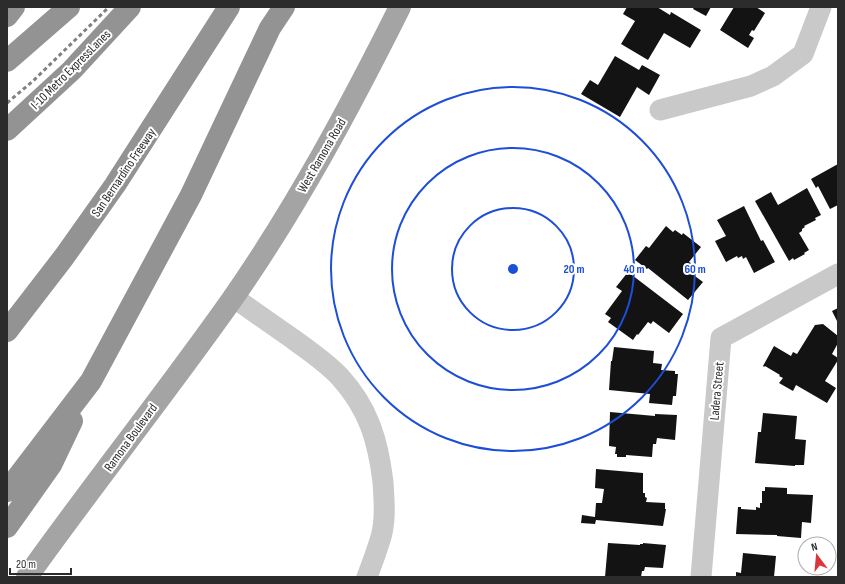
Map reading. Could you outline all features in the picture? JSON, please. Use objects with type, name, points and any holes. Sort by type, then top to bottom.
[{"type":"highway","points":[[7,16],[14,7]]},
{"type":"highway","points":[[7,60],[69,7]]},
{"type":"highway","name":"I-10 Metro ExpressLanes","points":[[7,130],[72,70],[130,7]]},
{"type":"highway","name":"San Bernardino Freeway","points":[[7,331],[64,257],[115,185],[229,7]]},
{"type":"highway","points":[[7,527],[51,465],[91,381],[191,195],[270,28],[284,7]]},
{"type":"highway","points":[[7,491],[91,381]]},
{"type":"main road","name":"West Ramona Road","points":[[233,297],[326,149],[355,96],[400,7]]},
{"type":"main road","name":"Ramona Boulevard","points":[[27,577],[233,297]]},
{"type":"street","points":[[660,110],[752,86],[773,76],[803,54],[821,7]]},
{"type":"street","name":"Ladera Street","points":[[701,577],[721,338],[838,274]]},
{"type":"street","points":[[233,297],[326,364],[340,377],[360,403],[374,435],[380,456],[384,498],[384,519],[381,536],[367,577]]},
{"type":"building","points":[[627,7],[657,7],[670,15],[671,12],[701,30],[690,48],[664,33],[648,60],[621,44],[635,21],[623,14]]},
{"type":"building","points":[[694,7],[711,7],[706,16],[693,9]]},
{"type":"building","points":[[734,7],[756,7],[765,13],[754,31],[752,30],[749,35],[754,38],[748,48],[720,30]]},
{"type":"building","points":[[615,56],[639,70],[642,65],[660,75],[649,95],[637,87],[620,117],[581,94],[590,80],[598,85]]},
{"type":"building","points":[[838,164],[838,205],[830,209],[818,186],[816,188],[811,179]]},
{"type":"building","points":[[807,188],[821,215],[815,218],[816,220],[804,226],[805,227],[799,233],[809,250],[804,253],[805,254],[789,261],[755,201],[771,192],[778,205]]},
{"type":"building","points":[[744,206],[761,241],[763,240],[775,262],[754,273],[746,257],[743,259],[742,256],[738,258],[737,256],[726,262],[715,241],[726,236],[717,220]]},
{"type":"building","points":[[666,226],[673,232],[675,230],[682,235],[683,233],[701,247],[689,262],[691,263],[689,266],[691,268],[688,271],[703,282],[688,300],[648,268],[647,269],[635,260],[646,246],[649,248]]},
{"type":"building","points":[[628,272],[683,314],[669,333],[653,321],[651,324],[648,322],[633,340],[608,322],[611,318],[605,314],[622,291],[616,287]]},
{"type":"building","points":[[838,308],[838,323],[832,311]]},
{"type":"building","points":[[823,324],[838,336],[838,343],[832,354],[838,358],[838,360],[825,381],[836,388],[827,403],[796,385],[793,391],[779,383],[783,378],[763,366],[774,346],[791,356],[793,352],[797,354],[815,325]]},
{"type":"building","points":[[614,347],[654,351],[653,363],[662,364],[661,370],[675,371],[675,374],[678,374],[676,396],[673,396],[672,405],[649,403],[650,394],[609,390],[611,361]]},
{"type":"building","points":[[610,412],[655,416],[655,414],[677,415],[675,440],[657,438],[656,444],[653,444],[652,457],[626,455],[626,457],[617,457],[617,454],[615,454],[616,447],[609,446]]},
{"type":"building","points":[[763,413],[797,416],[795,439],[806,440],[804,465],[795,466],[755,463],[758,432],[761,432]]},
{"type":"building","points":[[596,469],[643,473],[643,493],[645,493],[645,497],[647,498],[646,502],[665,503],[666,509],[663,526],[596,520],[595,524],[581,523],[582,515],[595,517],[596,503],[602,503],[604,489],[595,488]]},
{"type":"building","points":[[765,487],[787,488],[787,494],[813,495],[811,523],[802,522],[801,536],[797,536],[797,538],[777,535],[736,534],[738,507],[741,507],[741,509],[756,510],[756,507],[760,508],[760,503],[762,503],[762,491],[765,491]]},
{"type":"building","points":[[608,543],[640,545],[643,543],[666,545],[663,568],[645,567],[644,571],[642,571],[641,577],[605,577]]},
{"type":"building","points":[[743,553],[776,556],[774,577],[736,577],[736,572],[741,573]]},
{"type":"railway","points":[[7,103],[33,81],[109,7]]}]
